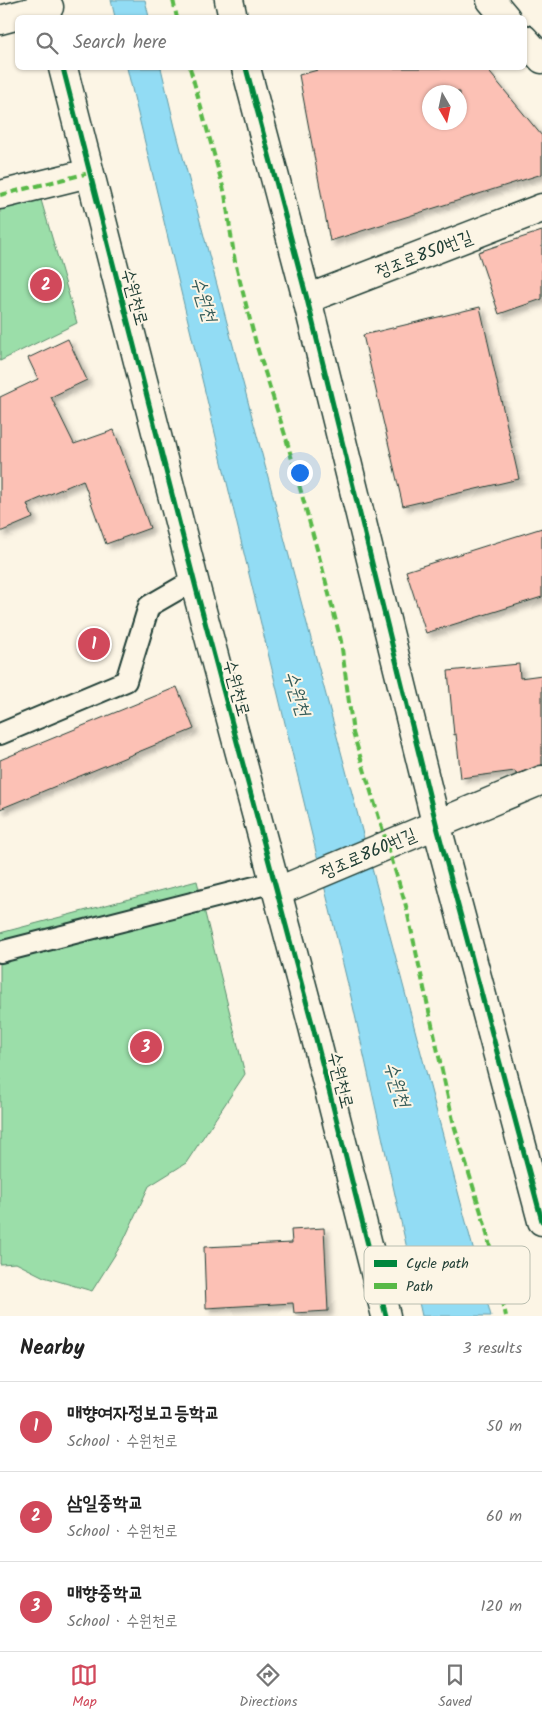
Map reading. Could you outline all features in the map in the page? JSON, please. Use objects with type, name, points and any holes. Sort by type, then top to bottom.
[{"type":"street","points":[[229,0],[232,15]]},
{"type":"street","points":[[491,0],[504,15]]},
{"type":"street","points":[[20,15],[49,8]]},
{"type":"street","points":[[0,20],[15,16]]},
{"type":"street","points":[[527,42],[542,59]]},
{"type":"street","name":"수원천로","points":[[64,70],[89,173],[194,580],[279,886],[368,1246]]},
{"type":"street","points":[[247,70],[307,299],[436,823],[542,1221]]},
{"type":"street","points":[[0,195],[89,173]]},
{"type":"street","name":"정조로850번길","points":[[307,299],[542,208]]},
{"type":"street","name":"정조로860번길","points":[[279,886],[542,780]]},
{"type":"lane","points":[[0,734],[126,681],[149,606],[194,580]]},
{"type":"lane","points":[[0,952],[279,886]]},
{"type":"green space","points":[[34,176],[77,323],[0,361],[0,187]]},
{"type":"green space","points":[[197,881],[245,1074],[186,1163],[149,1186],[123,1242],[92,1291],[44,1277],[16,1263],[0,1264],[0,933]]},
{"type":"water","points":[[111,0],[145,0],[149,15],[115,15]]},
{"type":"water","name":"수원천","points":[[127,70],[161,70],[472,1246],[406,1246],[351,997]]},
{"type":"water","points":[[419,1304],[488,1304],[491,1316],[422,1316]]},
{"type":"building","points":[[318,70],[488,70],[542,136],[542,174],[330,241],[299,75]]},
{"type":"building","points":[[542,231],[542,299],[499,314],[478,252]]},
{"type":"building","points":[[480,307],[519,479],[403,506],[363,335]]},
{"type":"building","points":[[68,339],[87,380],[51,397],[74,444],[114,430],[150,528],[106,544],[83,480],[27,504],[33,518],[0,532],[0,397],[38,379],[28,358]]},
{"type":"building","points":[[542,528],[542,597],[426,633],[406,571]]},
{"type":"building","points":[[519,664],[520,678],[542,675],[542,765],[516,774],[515,771],[461,778],[456,734],[454,735],[448,671]]},
{"type":"building","points":[[177,687],[194,729],[0,809],[0,760]]},
{"type":"building","points":[[324,1228],[328,1311],[294,1313],[293,1303],[206,1308],[204,1247],[292,1243],[291,1230]]},
{"type":"marked path","points":[[173,0],[176,15]]},
{"type":"marked path","points":[[191,70],[225,194],[235,262],[257,347],[286,438],[341,641],[353,733],[406,906],[454,1125],[490,1246]]},
{"type":"marked path","points":[[0,195],[89,173]]},
{"type":"marked path","points":[[503,1304],[506,1316]]},
{"type":"cycle path","points":[[64,70],[197,592],[313,1027],[368,1246]]},
{"type":"cycle path","points":[[247,70],[307,299],[436,823],[542,1221]]},
{"type":"cycle path","points":[[383,1304],[386,1316]]},
{"type":"place","name":"삼일중학교","points":[[46,285]]},
{"type":"place","name":"매향여자정보고등학교","points":[[94,644]]},
{"type":"place","name":"매향중학교","points":[[146,1047]]}]
